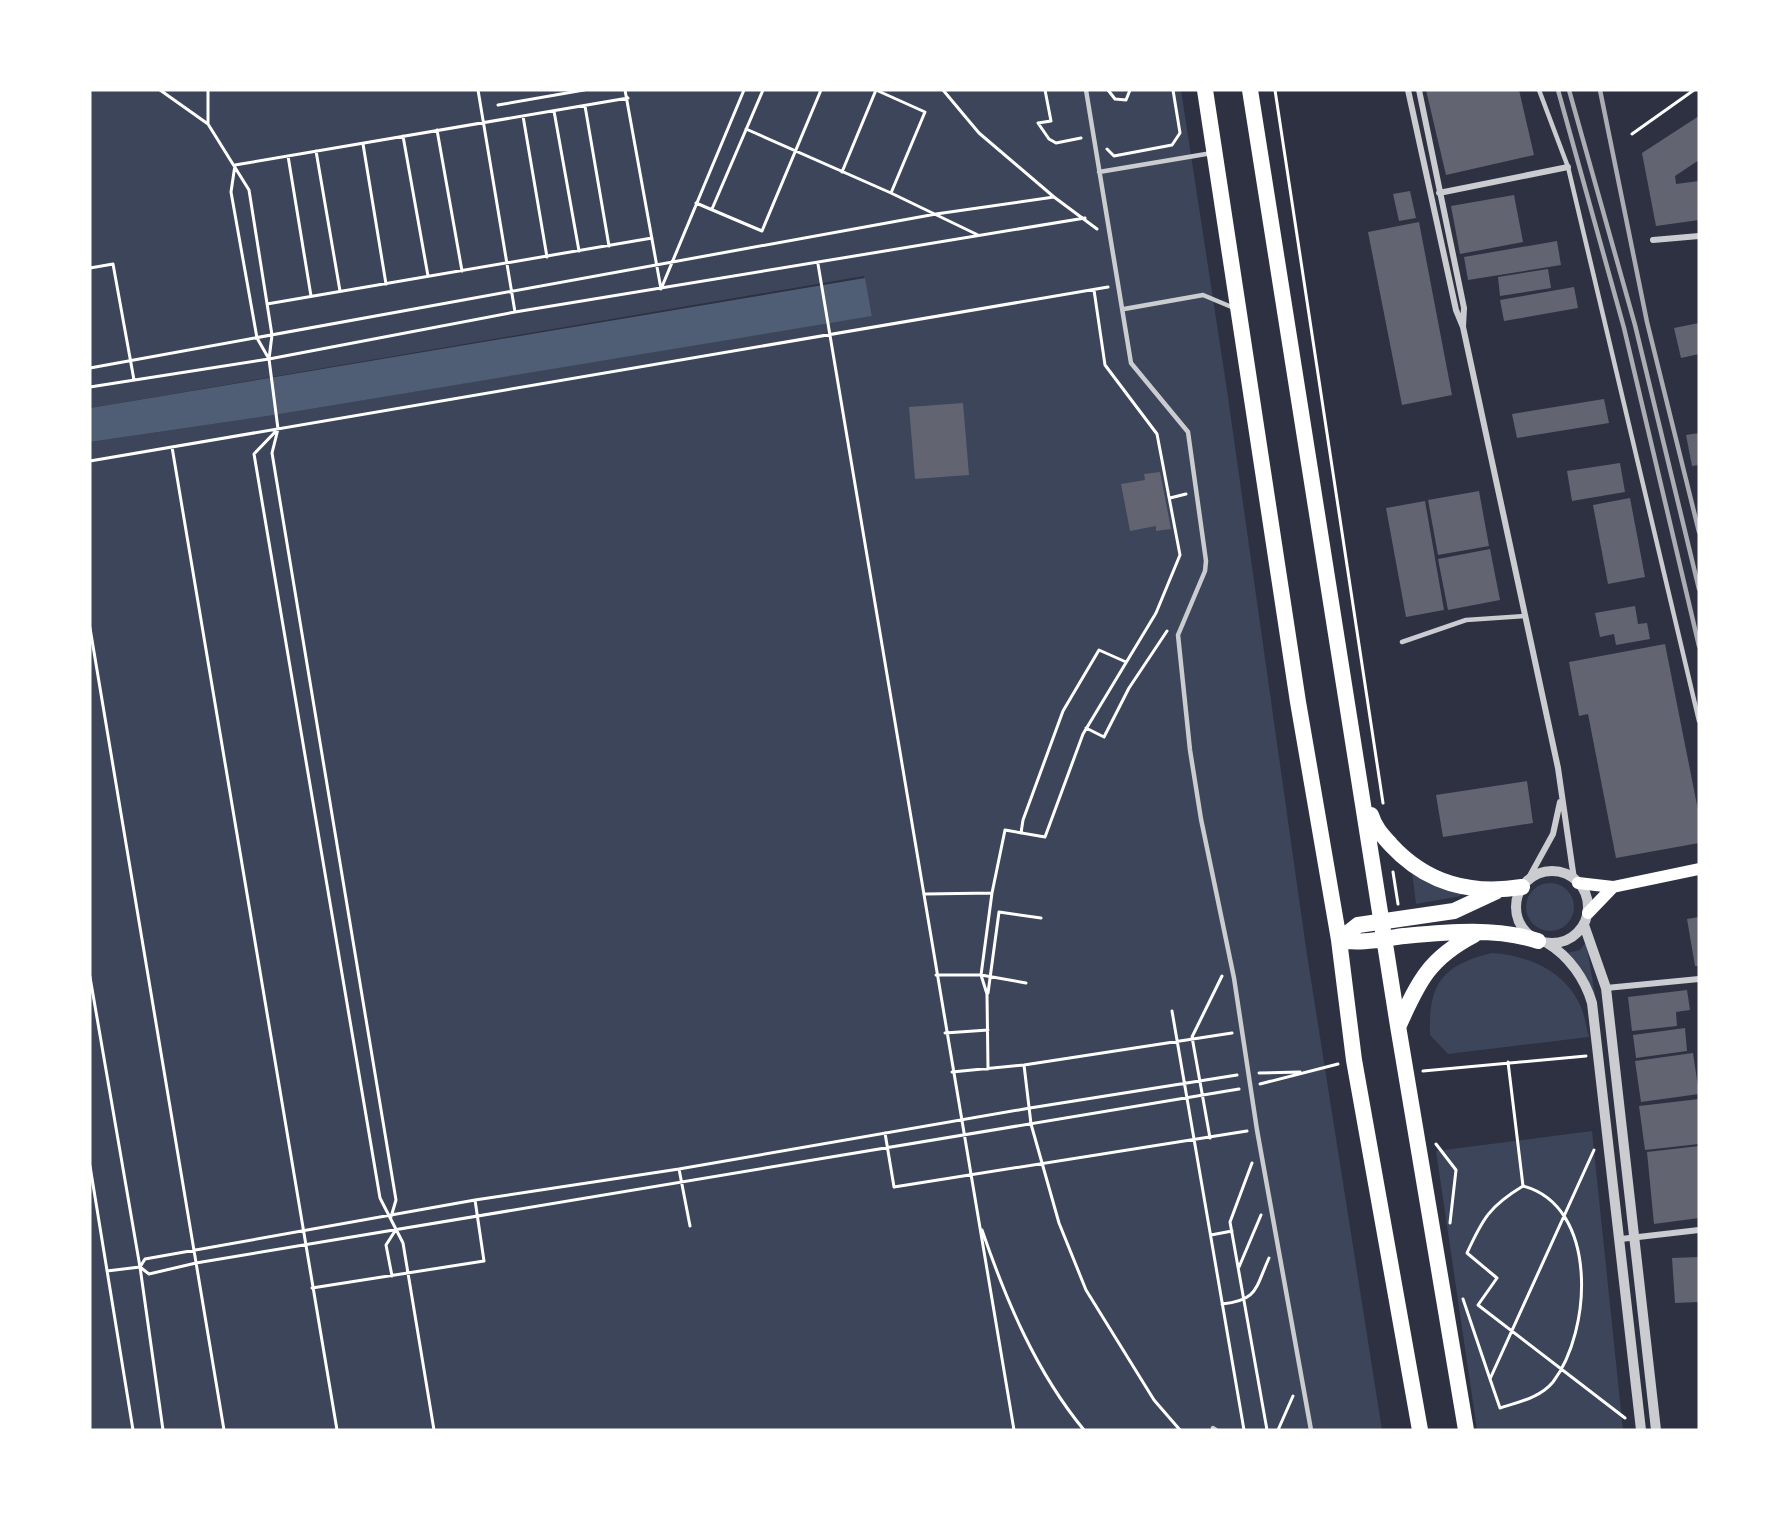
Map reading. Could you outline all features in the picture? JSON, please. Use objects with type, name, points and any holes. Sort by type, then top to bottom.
[{"type":"highway","points":[[1205,90],[1299,702],[1339,940],[1354,1060],[1420,1430]]},
{"type":"highway","points":[[1250,90],[1398,1026],[1466,1430]]},
{"type":"highway","points":[[1361,789],[1375,827],[1399,853],[1427,876],[1464,887],[1497,891]]},
{"type":"highway","points":[[1339,940],[1358,925],[1454,911],[1497,891],[1524,885]]},
{"type":"highway","points":[[1339,940],[1357,942],[1478,933],[1514,933],[1543,942]]},
{"type":"highway","points":[[1398,1026],[1410,999],[1437,957],[1478,933]]},
{"type":"main road","points":[[1576,881],[1613,887],[1699,869]]},
{"type":"main road","points":[[1586,919],[1613,887]]},
{"type":"street","points":[[1408,90],[1456,310],[1463,327],[1558,768],[1576,881],[1588,899],[1586,919],[1606,988],[1656,1430]]},
{"type":"street","points":[[1419,90],[1464,309],[1463,327]]},
{"type":"street","points":[[1424,162],[1434,160]]},
{"type":"street","points":[[1439,193],[1568,167]]},
{"type":"street","points":[[1653,240],[1699,236]]},
{"type":"street","points":[[1558,768],[1560,804],[1556,824],[1545,851],[1516,902],[1516,913],[1526,933],[1543,942],[1571,964],[1588,991],[1621,1239],[1637,1427]]},
{"type":"street","points":[[1524,885],[1533,876],[1552,871],[1576,881]]},
{"type":"street","points":[[1543,942],[1567,941],[1577,934],[1586,919]]},
{"type":"street","points":[[1606,988],[1699,979]]},
{"type":"street","points":[[1621,1239],[1699,1230]]},
{"type":"lane","points":[[1086,90],[1124,309],[1131,363],[1188,432],[1206,561],[1205,571],[1178,635],[1191,761],[1234,978],[1248,1073],[1311,1430]]},
{"type":"lane","points":[[1539,90],[1568,167],[1699,721]]},
{"type":"lane","points":[[1099,172],[1214,152]]},
{"type":"lane","points":[[1124,309],[1203,294],[1239,310]]},
{"type":"lane","points":[[1402,642],[1466,620],[1525,616]]},
{"type":"path","points":[[160,90],[208,124],[249,190],[272,335],[269,359],[278,429],[272,453],[396,1200],[391,1217]]},
{"type":"path","points":[[478,90],[515,312]]},
{"type":"path","points":[[498,105],[584,90]]},
{"type":"path","points":[[625,90],[661,289]]},
{"type":"path","points":[[661,289],[744,90]]},
{"type":"path","points":[[712,209],[763,90]]},
{"type":"path","points":[[696,203],[762,231],[820,90]]},
{"type":"path","points":[[842,172],[876,90],[925,111],[891,193]]},
{"type":"path","points":[[943,90],[979,133],[1054,197],[1085,218],[1097,229],[1100,240]]},
{"type":"path","points":[[1046,90],[1051,121],[1038,123],[1042,132],[1056,143],[1081,140],[1080,130]]},
{"type":"path","points":[[1108,90],[1115,99],[1126,100],[1130,90]]},
{"type":"path","points":[[1107,148],[1114,156],[1172,145],[1180,134],[1173,90]]},
{"type":"path","points":[[1275,90],[1380,784]]},
{"type":"path","points":[[1632,134],[1696,90]]},
{"type":"path","points":[[207,91],[208,124]]},
{"type":"path","points":[[235,165],[628,98]]},
{"type":"path","points":[[585,106],[609,246]]},
{"type":"path","points":[[554,111],[579,251]]},
{"type":"path","points":[[523,116],[547,257]]},
{"type":"path","points":[[746,129],[891,193],[978,235]]},
{"type":"path","points":[[437,130],[462,271]]},
{"type":"path","points":[[403,136],[428,277]]},
{"type":"path","points":[[363,143],[386,284]]},
{"type":"path","points":[[316,151],[340,291]]},
{"type":"path","points":[[288,156],[311,296]]},
{"type":"path","points":[[235,165],[231,192],[256,338],[269,359]]},
{"type":"path","points":[[90,368],[936,214],[1054,197]]},
{"type":"path","points":[[90,387],[269,359],[515,312],[818,264],[1085,218]]},
{"type":"path","points":[[267,304],[652,238]]},
{"type":"path","points":[[90,268],[113,264],[134,380]]},
{"type":"path","points":[[818,264],[924,894],[945,1033],[963,1120],[1014,1430]]},
{"type":"path","points":[[90,460],[1094,290],[1110,287],[1107,275]]},
{"type":"path","points":[[988,1069],[987,994],[981,975],[992,892],[1005,830],[1045,837],[1086,728],[1156,613],[1180,555],[1157,434],[1105,365],[1094,290]]},
{"type":"path","points":[[278,429],[254,454],[380,1198],[403,1243],[434,1430]]},
{"type":"path","points":[[172,447],[337,1430]]},
{"type":"path","points":[[1170,498],[1187,494],[1185,483]]},
{"type":"path","points":[[1086,728],[1104,737],[1129,688],[1171,623]]},
{"type":"path","points":[[90,628],[224,1430]]},
{"type":"path","points":[[1021,833],[1023,820],[1063,711],[1099,650],[1126,662]]},
{"type":"path","points":[[924,894],[992,892]]},
{"type":"path","points":[[987,994],[992,978],[999,912],[1041,918]]},
{"type":"path","points":[[1210,1138],[1192,1037],[1223,973],[1225,983]]},
{"type":"path","points":[[936,975],[981,975],[1026,983]]},
{"type":"path","points":[[90,977],[140,1267],[164,1430]]},
{"type":"path","points":[[1172,1011],[1244,1430]]},
{"type":"path","points":[[1232,1023],[1235,1043]]},
{"type":"path","points":[[945,1033],[988,1030]]},
{"type":"path","points":[[952,1072],[1024,1065],[1192,1037],[1233,1033]]},
{"type":"path","points":[[1423,1071],[1598,1055]]},
{"type":"path","points":[[1251,1087],[1354,1060]]},
{"type":"path","points":[[1508,1062],[1523,1186]]},
{"type":"path","points":[[1024,1065],[1031,1124],[1059,1223],[1086,1290],[1154,1400],[1180,1430]]},
{"type":"path","points":[[1248,1073],[1308,1072]]},
{"type":"path","points":[[107,1271],[140,1267],[149,1274],[196,1263],[477,1218],[1243,1088],[1241,1074],[680,1169],[475,1200],[391,1217],[194,1249],[145,1259],[140,1267]]},
{"type":"path","points":[[1248,1120],[1251,1140]]},
{"type":"path","points":[[1490,1379],[1607,1124]]},
{"type":"path","points":[[885,1133],[894,1187],[1250,1131]]},
{"type":"path","points":[[1254,1157],[1230,1222],[1267,1430]]},
{"type":"path","points":[[90,1166],[133,1430]]},
{"type":"path","points":[[680,1169],[690,1226]]},
{"type":"path","points":[[1460,1292],[1500,1408],[1536,1396],[1552,1383],[1561,1369],[1575,1336],[1582,1286],[1573,1234],[1565,1215],[1546,1194],[1523,1186],[1499,1200],[1482,1221],[1467,1253],[1497,1278],[1478,1305],[1512,1332],[1561,1369],[1637,1427]]},
{"type":"path","points":[[312,1288],[484,1261],[475,1200]]},
{"type":"path","points":[[1238,1268],[1262,1211],[1264,1222]]},
{"type":"path","points":[[979,1220],[999,1277],[1029,1343],[1066,1409],[1084,1430]]},
{"type":"path","points":[[392,1276],[386,1245],[395,1231]]},
{"type":"path","points":[[1210,1235],[1232,1232]]},
{"type":"path","points":[[1222,1304],[1244,1302],[1252,1295],[1270,1256]]},
{"type":"path","points":[[1278,1430],[1293,1395],[1295,1407]]},
{"type":"shaded area","points":[[90,90],[1181,90],[1227,390],[1306,948],[1382,1430],[90,1430],[90,442],[274,415],[872,315],[864,276],[90,408]]},
{"type":"shaded area","points":[[865,278],[872,316],[274,415],[90,442],[90,408]]},
{"type":"shaded area","points":[[1412,872],[1460,890],[1461,896],[1416,904]]},
{"type":"shaded area","points":[[1550,883],[1567,890],[1574,907],[1567,924],[1550,931],[1533,924],[1526,907],[1533,890]]},
{"type":"shaded area","points":[[1586,942],[1599,1018],[1567,953],[1580,950]]},
{"type":"shaded area","points":[[1492,953],[1531,961],[1555,974],[1565,983],[1580,1005],[1589,1037],[1448,1054],[1430,1035],[1432,1002],[1436,990],[1450,971],[1475,958]]},
{"type":"shaded area","points":[[1592,1131],[1623,1430],[1477,1430],[1436,1151]]},
{"type":"building","points":[[1426,90],[1519,90],[1534,155],[1446,175]]},
{"type":"building","points":[[1699,116],[1699,160],[1675,176],[1676,184],[1699,181],[1699,220],[1656,226],[1642,153]]},
{"type":"building","points":[[1410,191],[1416,218],[1399,221],[1393,194]]},
{"type":"building","points":[[1514,195],[1523,242],[1460,254],[1451,206]]},
{"type":"building","points":[[1419,222],[1452,395],[1402,405],[1368,232]]},
{"type":"building","points":[[1557,241],[1561,265],[1468,280],[1464,257]]},
{"type":"building","points":[[1548,269],[1551,288],[1500,296],[1498,277]]},
{"type":"building","points":[[1574,287],[1578,308],[1504,321],[1500,300]]},
{"type":"building","points":[[1699,323],[1699,354],[1681,358],[1674,328]]},
{"type":"building","points":[[1604,399],[1609,423],[1517,438],[1512,414]]},
{"type":"building","points":[[963,403],[969,475],[915,479],[909,407]]},
{"type":"building","points":[[1699,433],[1699,465],[1692,466],[1686,435]]},
{"type":"building","points":[[1620,463],[1625,492],[1572,501],[1567,471]]},
{"type":"building","points":[[1160,472],[1171,529],[1156,531],[1156,526],[1130,531],[1121,484],[1145,480],[1144,474]]},
{"type":"building","points":[[1479,491],[1489,546],[1438,555],[1428,500]]},
{"type":"building","points":[[1630,498],[1645,577],[1608,584],[1593,505]]},
{"type":"building","points":[[1425,501],[1444,610],[1406,617],[1386,508]]},
{"type":"building","points":[[1490,549],[1500,600],[1448,610],[1438,559]]},
{"type":"building","points":[[1635,606],[1638,624],[1647,623],[1650,639],[1616,645],[1614,634],[1600,637],[1595,613]]},
{"type":"building","points":[[1665,644],[1699,815],[1699,843],[1616,858],[1588,714],[1579,716],[1569,662]]},
{"type":"building","points":[[1527,781],[1533,823],[1443,837],[1436,795]]},
{"type":"building","points":[[1699,917],[1699,966],[1695,966],[1687,919]]},
{"type":"building","points":[[1687,990],[1690,1010],[1676,1012],[1677,1026],[1632,1031],[1628,997]]},
{"type":"building","points":[[1685,1028],[1687,1051],[1636,1058],[1633,1035]]},
{"type":"building","points":[[1693,1053],[1699,1094],[1641,1102],[1635,1061]]},
{"type":"building","points":[[1699,1099],[1699,1144],[1645,1150],[1639,1106]]},
{"type":"building","points":[[1699,1146],[1699,1218],[1654,1224],[1647,1152]]},
{"type":"building","points":[[1699,1257],[1699,1302],[1675,1303],[1672,1258]]},
{"type":"railway","points":[[1558,90],[1624,328],[1699,646]]},
{"type":"railway","points":[[1569,90],[1635,325],[1699,589]]},
{"type":"railway","points":[[1600,90],[1647,322],[1699,532]]}]
